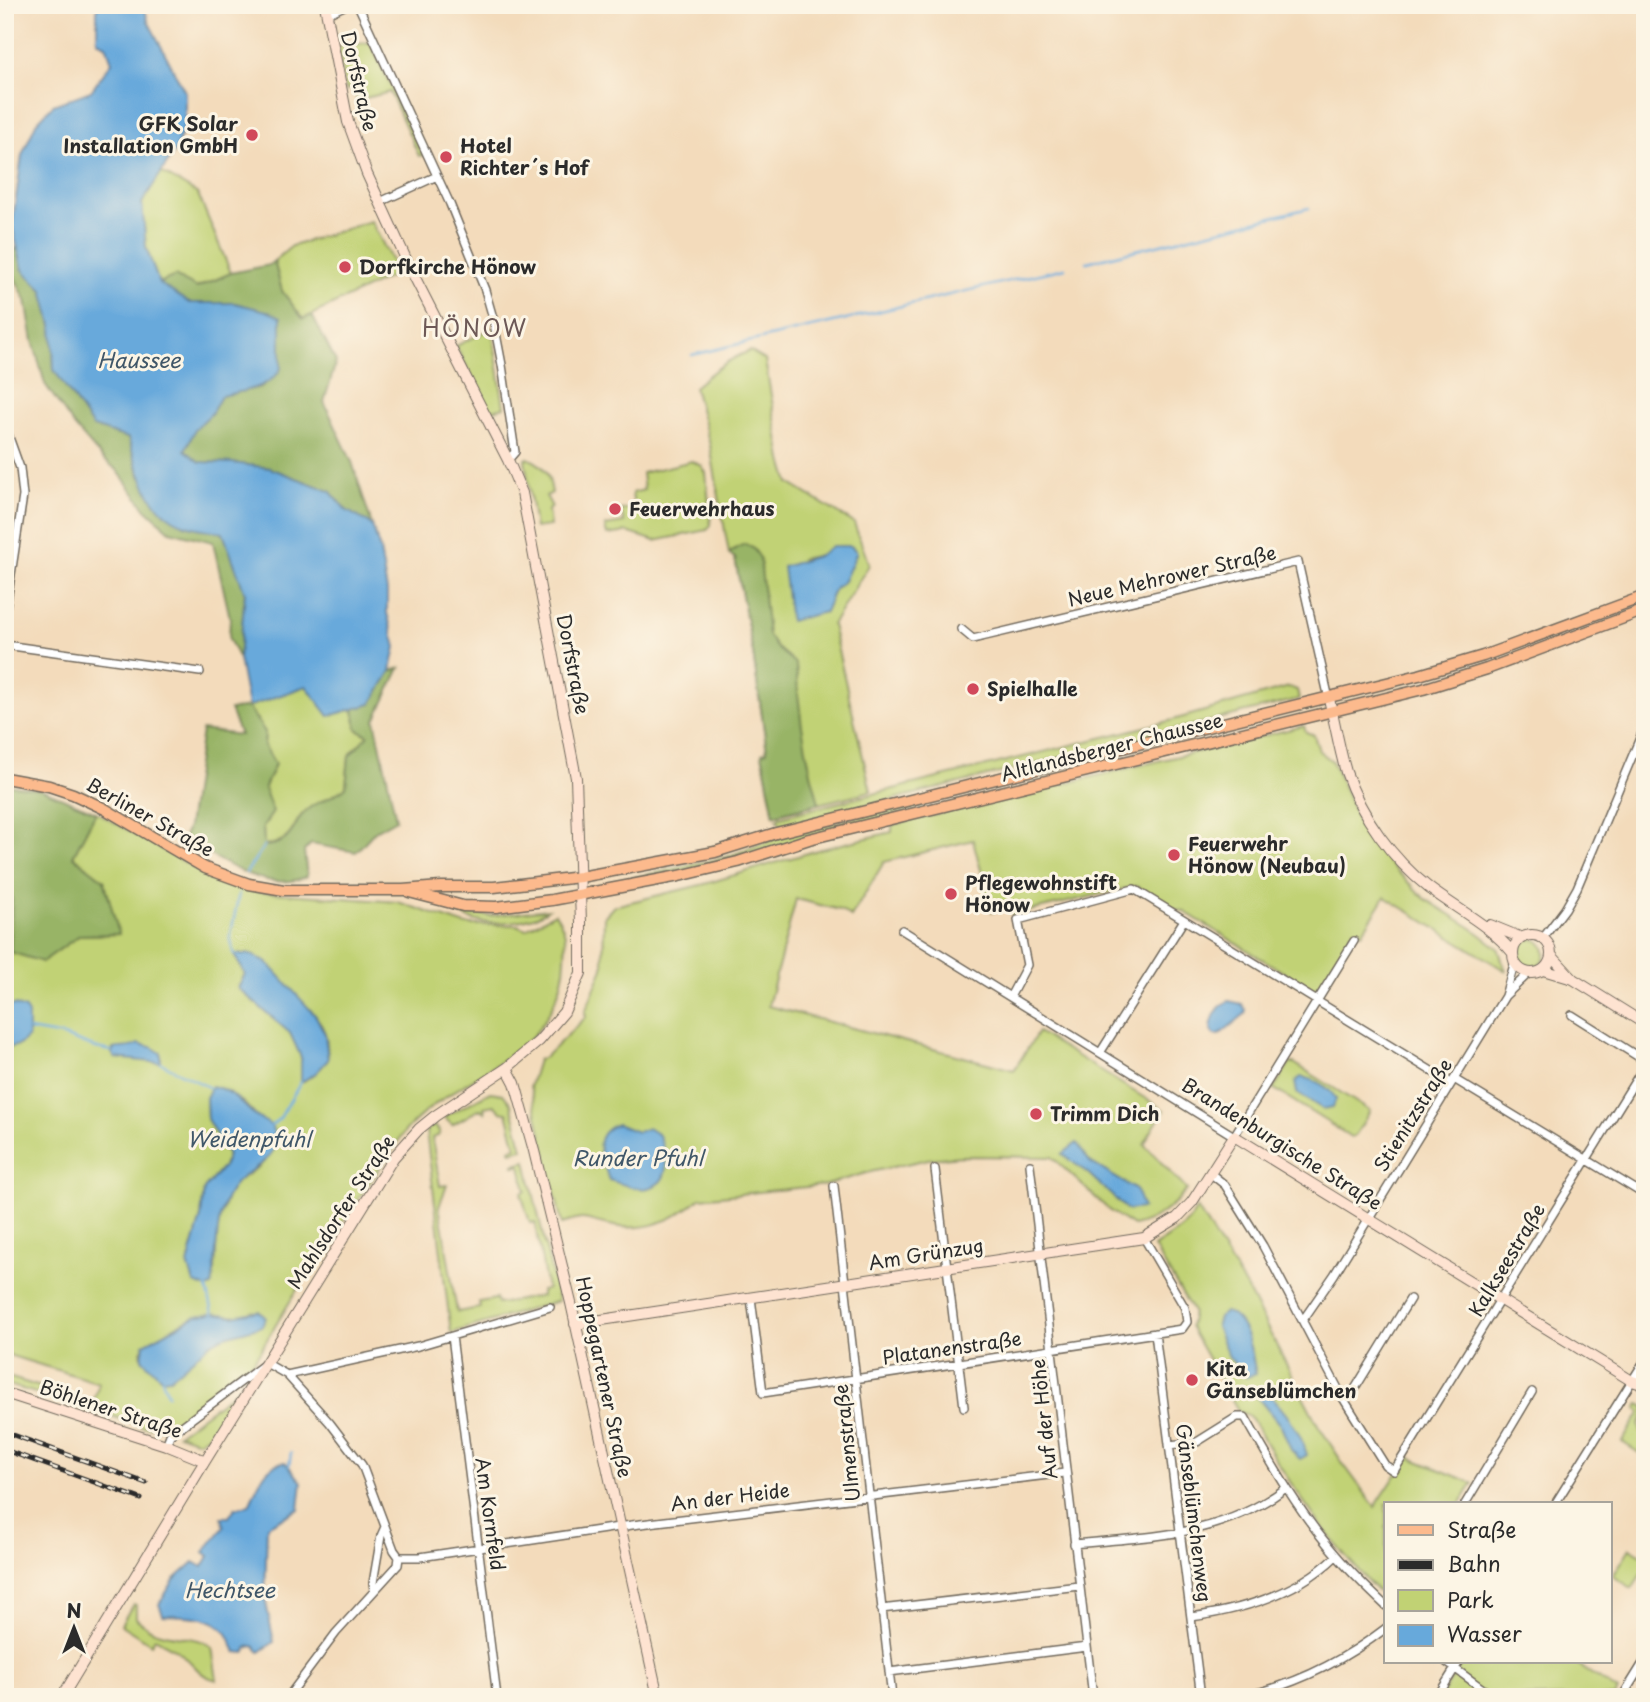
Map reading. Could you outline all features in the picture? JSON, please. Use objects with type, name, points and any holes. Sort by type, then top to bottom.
[{"type":"main road","name":"Dorfstraße","points":[[326,10],[349,127],[412,272],[508,460],[522,493],[576,778],[580,895]]},
{"type":"main road","name":"Altlandsberger Chaussee","points":[[580,877],[716,852],[776,833],[1329,699],[1483,656],[1645,596]]},
{"type":"main road","name":"Altlandsberger Chaussee","points":[[580,895],[691,874],[822,836],[1423,689],[1487,669],[1645,610]]},
{"type":"main road","points":[[1329,699],[1346,771],[1375,829],[1395,856],[1416,877],[1495,933],[1523,971],[1543,970],[1573,979],[1645,1024]]},
{"type":"main road","name":"Berliner Straße","points":[[5,778],[49,786],[86,799],[205,868],[239,881],[284,890],[494,887],[580,877]]},
{"type":"main road","name":"Berliner Straße","points":[[403,890],[463,906],[496,907],[580,895]]},
{"type":"main road","name":"Mahlsdorfer Straße","points":[[62,1697],[400,1148],[435,1116],[507,1068],[539,1041],[564,1013],[581,973],[580,895]]},
{"type":"main road","points":[[1475,919],[1522,938]]},
{"type":"main road","points":[[1514,957],[1514,947],[1522,938],[1532,935],[1543,938],[1549,945],[1551,955],[1573,979]]},
{"type":"main road","points":[[1543,970],[1551,955]]},
{"type":"main road","name":"Hoppegartener Straße","points":[[507,1068],[514,1078],[534,1151],[658,1697]]},
{"type":"main road","name":"Am Grünzug","points":[[575,1324],[1144,1238],[1177,1218],[1192,1202],[1234,1136]]},
{"type":"main road","name":"Brandenburgische Straße","points":[[1234,1136],[1632,1381],[1645,1385]]},
{"type":"main road","name":"Böhlener Straße","points":[[5,1393],[166,1445],[205,1461]]},
{"type":"street","points":[[326,10],[345,5]]},
{"type":"street","name":"Dorfstraße","points":[[358,5],[474,261],[493,318],[515,452],[508,460]]},
{"type":"street","points":[[380,202],[437,177]]},
{"type":"street","points":[[5,426],[20,468],[23,496],[5,614]]},
{"type":"street","name":"Neue Mehrower Straße","points":[[961,629],[973,639],[1298,562],[1329,699]]},
{"type":"street","points":[[5,645],[200,671]]},
{"type":"street","points":[[1543,938],[1577,888],[1645,726]]},
{"type":"street","points":[[1010,997],[1027,965],[1018,920],[1134,890],[1318,1003],[1645,1195]]},
{"type":"street","points":[[1100,1053],[1184,920]]},
{"type":"street","name":"Brandenburgische Straße","points":[[902,930],[1234,1136]]},
{"type":"street","points":[[1234,1136],[1354,941]]},
{"type":"street","name":"Stienitzstraße","points":[[1505,996],[1514,957]]},
{"type":"street","name":"Stienitzstraße","points":[[1303,1320],[1505,996],[1529,972]]},
{"type":"street","points":[[1572,1016],[1645,1063]]},
{"type":"street","name":"Kalkseestraße","points":[[1343,1398],[1385,1465],[1394,1471],[1645,1063]]},
{"type":"street","name":"Auf der Höhe","points":[[1030,1165],[1093,1697]]},
{"type":"street","points":[[935,1170],[964,1407]]},
{"type":"street","points":[[1210,1173],[1224,1185],[1257,1236],[1343,1398],[1353,1392],[1410,1299]]},
{"type":"street","name":"Ulmenstraße","points":[[834,1186],[892,1697]]},
{"type":"street","name":"Platanenstraße","points":[[751,1298],[763,1393],[1182,1329],[1188,1316],[1144,1238]]},
{"type":"street","points":[[287,1375],[372,1357],[550,1307]]},
{"type":"street","name":"Gänseblümchenweg","points":[[1155,1333],[1201,1697]]},
{"type":"street","name":"Am Kornfeld","points":[[452,1336],[497,1697]]},
{"type":"street","points":[[1556,1502],[1645,1360]]},
{"type":"street","points":[[266,1363],[287,1375],[356,1456],[368,1478],[399,1557],[398,1565],[336,1633],[288,1697]]},
{"type":"street","name":"Mahlsdorfer Straße","points":[[166,1445],[170,1435],[266,1363]]},
{"type":"street","points":[[1466,1502],[1532,1392]]},
{"type":"street","points":[[1170,1446],[1197,1442],[1245,1417],[1286,1488],[1336,1556],[1384,1604]]},
{"type":"street","name":"An der Heide","points":[[399,1557],[619,1527],[1065,1473]]},
{"type":"street","points":[[1074,1544],[1181,1532],[1226,1522],[1255,1509],[1286,1488]]},
{"type":"street","points":[[374,1590],[381,1536],[385,1527]]},
{"type":"street","points":[[1191,1617],[1216,1614],[1253,1604],[1301,1581],[1325,1567],[1336,1556]]},
{"type":"street","points":[[881,1609],[1079,1586]]},
{"type":"street","points":[[1240,1697],[1311,1674],[1366,1643],[1384,1630]]},
{"type":"street","points":[[889,1672],[1087,1647]]},
{"type":"street","points":[[1622,1697],[1642,1672],[1645,1660]]},
{"type":"street","points":[[1437,1697],[1457,1665],[1494,1697]]},
{"type":"green space","points":[[370,42],[424,155],[419,156],[390,92],[357,100],[354,88],[346,90],[338,47]]},
{"type":"green space","points":[[161,172],[198,194],[231,273],[196,288],[176,277],[159,283],[146,247],[142,203]]},
{"type":"green space","points":[[371,221],[395,267],[390,277],[303,319],[282,291],[274,261],[292,246]]},
{"type":"green space","points":[[17,247],[23,270],[43,290],[52,325],[54,370],[93,427],[128,438],[140,476],[184,525],[223,533],[245,593],[239,659],[229,639],[230,618],[213,542],[170,531],[146,509],[117,470],[102,458],[74,426],[45,384],[33,341],[26,300],[6,261]]},
{"type":"green space","points":[[274,261],[282,291],[303,319],[312,315],[336,362],[324,402],[352,462],[372,525],[346,510],[330,491],[270,468],[200,462],[185,450],[195,429],[211,414],[221,396],[261,387],[281,368],[281,356],[235,303],[189,303],[159,283],[175,276],[197,288],[231,273],[269,265]]},
{"type":"green space","points":[[492,328],[504,407],[490,411],[456,346]]},
{"type":"green space","points":[[750,351],[765,360],[782,460],[789,483],[854,523],[869,565],[832,625],[871,791],[774,815],[762,753],[767,751],[753,653],[735,558],[729,554],[710,445],[694,387],[720,366]],"holes":[[[820,555],[844,581],[835,588],[825,612],[801,559]]]},
{"type":"green space","points":[[528,458],[546,471],[550,481],[552,493],[546,496],[552,507],[548,510],[550,526],[535,528],[525,460]]},
{"type":"green space","points":[[692,461],[702,466],[706,473],[711,526],[707,530],[655,541],[627,532],[607,535],[605,526],[624,523],[621,510],[634,508],[632,493],[644,490],[642,473]]},
{"type":"green space","points":[[745,544],[753,548],[760,558],[768,635],[776,647],[796,664],[803,734],[819,803],[774,815],[762,753],[767,751],[753,653],[735,558],[729,554]]},
{"type":"green space","points":[[400,668],[375,720],[396,819],[375,831],[356,852],[311,844],[304,851],[307,876],[292,881],[276,881],[242,872],[183,838],[188,827],[202,730],[240,735],[230,710],[248,707],[265,732],[264,745],[275,764],[264,789],[273,812],[263,827],[264,846],[275,844],[289,836],[300,818],[312,806],[346,787],[349,756],[368,735],[357,729],[354,709],[371,704],[391,671]]},
{"type":"green space","points":[[306,686],[329,715],[354,709],[357,729],[368,735],[349,756],[346,787],[304,812],[284,839],[264,846],[263,827],[273,812],[264,789],[275,764],[264,745],[265,732],[248,707]]},
{"type":"green space","points":[[1289,687],[1297,690],[1299,699],[785,826],[777,819],[1173,720]]},
{"type":"green space","points":[[1304,726],[1306,732],[1314,735],[1319,751],[1332,761],[1359,823],[1389,863],[1424,898],[1498,948],[1506,971],[1385,897],[1362,933],[1354,929],[1316,992],[1183,911],[1136,886],[1012,915],[1010,907],[992,912],[973,840],[884,862],[851,917],[840,910],[796,899],[768,1006],[1014,1070],[1038,1032],[1164,1110],[1144,1144],[1187,1190],[1163,1212],[1149,1221],[1133,1226],[1110,1211],[1052,1157],[962,1156],[928,1159],[826,1185],[700,1198],[669,1219],[646,1226],[622,1227],[586,1219],[562,1224],[530,1086],[538,1060],[545,1057],[586,1017],[585,1012],[603,968],[604,917],[614,906],[705,884],[821,849],[892,832],[892,825]],"holes":[[[1077,1144],[1090,1162],[1136,1190],[1127,1210],[1063,1154]]]},
{"type":"green space","points":[[5,784],[41,789],[96,812],[73,856],[104,880],[119,934],[80,935],[42,962],[10,952],[12,896],[5,888]]},
{"type":"green space","points":[[921,801],[923,807],[693,869],[609,885],[726,857],[783,836]]},
{"type":"green space","points":[[96,812],[212,878],[258,892],[398,902],[466,925],[517,925],[526,929],[555,913],[565,935],[561,983],[552,1008],[537,1031],[506,1058],[432,1106],[406,1130],[306,1275],[254,1361],[168,1429],[144,1427],[91,1409],[99,1383],[5,1354],[5,1048],[19,1045],[15,1005],[5,1006],[5,888],[12,896],[42,962],[80,935],[118,934],[104,880],[73,856]],"holes":[[[235,955],[299,999],[319,1021],[326,1036],[328,1060],[316,1073],[301,1083],[301,1057],[290,1033],[238,988],[245,974]],[[228,1091],[243,1102],[256,1116],[271,1126],[275,1148],[260,1166],[235,1183],[227,1197],[217,1226],[215,1271],[189,1260],[201,1217],[204,1189],[223,1167],[228,1155],[207,1119],[206,1097]],[[252,1312],[238,1331],[209,1344],[170,1378],[142,1359],[141,1351],[145,1344],[191,1318]]]},
{"type":"green space","points":[[548,909],[525,920],[493,923],[476,921],[455,912],[489,916]]},
{"type":"green space","points":[[1531,939],[1541,943],[1545,953],[1541,963],[1531,967],[1521,963],[1517,953],[1521,943]]},
{"type":"green space","points":[[1290,1063],[1294,1063],[1370,1111],[1355,1136],[1351,1137],[1271,1087],[1275,1086]],"holes":[[[1304,1077],[1327,1088],[1336,1099],[1323,1109],[1297,1093]]]},
{"type":"green space","points":[[490,1092],[503,1094],[511,1104],[523,1149],[511,1152],[510,1149],[516,1147],[507,1112],[501,1112],[494,1105],[484,1107],[485,1112],[480,1109],[452,1125],[444,1117]]},
{"type":"green space","points":[[434,1125],[440,1132],[432,1138],[440,1186],[447,1185],[439,1206],[457,1312],[480,1308],[479,1302],[496,1299],[498,1304],[541,1296],[541,1291],[547,1289],[535,1222],[530,1223],[521,1193],[526,1191],[520,1165],[514,1166],[526,1161],[558,1301],[451,1333],[426,1131]]},
{"type":"green space","points":[[1197,1208],[1247,1289],[1318,1425],[1375,1507],[1408,1457],[1473,1483],[1461,1502],[1384,1502],[1384,1598],[1347,1558],[1313,1514],[1252,1419],[1239,1412],[1190,1327],[1193,1312],[1154,1247],[1184,1225]]},
{"type":"green space","points":[[5,1376],[85,1401],[83,1407],[5,1384]]},
{"type":"green space","points":[[240,1388],[209,1434],[198,1441],[178,1434]]},
{"type":"green space","points":[[1639,1404],[1645,1407],[1645,1414],[1639,1425],[1645,1444],[1644,1456],[1622,1442],[1641,1412],[1636,1408]]},
{"type":"green space","points":[[1630,1548],[1645,1557],[1645,1568],[1632,1588],[1613,1576]]},
{"type":"green space","points":[[133,1604],[136,1605],[136,1618],[151,1629],[167,1635],[201,1641],[212,1647],[217,1680],[202,1674],[171,1647],[155,1638],[151,1644],[121,1625]]},
{"type":"green space","points":[[1461,1664],[1576,1664],[1618,1691],[1614,1697],[1441,1697]]},
{"type":"water","name":"Haussee","points":[[97,5],[144,5],[148,21],[185,92],[185,124],[176,149],[142,203],[146,247],[159,283],[189,303],[235,303],[281,317],[281,368],[276,375],[263,385],[221,396],[211,414],[196,428],[185,450],[200,462],[270,468],[330,491],[346,510],[372,525],[380,550],[387,591],[387,613],[396,647],[391,671],[371,704],[329,716],[306,686],[248,707],[239,659],[245,593],[223,533],[186,525],[162,511],[147,489],[128,438],[93,427],[54,370],[52,325],[43,290],[23,270],[12,226],[22,155],[36,123],[53,105],[91,91],[112,62],[106,45],[97,41]]},
{"type":"water","points":[[832,546],[851,546],[857,552],[844,581],[835,588],[825,612],[790,621],[783,567],[820,555]]},
{"type":"water","points":[[234,954],[250,954],[268,963],[316,1016],[325,1034],[328,1060],[316,1073],[301,1082],[301,1057],[290,1033],[238,988],[245,974]]},
{"type":"water","points":[[1229,1001],[1242,1004],[1246,1010],[1245,1014],[1219,1035],[1214,1035],[1211,1031],[1212,1022],[1221,1006]]},
{"type":"water","points":[[15,1005],[25,1009],[28,1014],[28,1037],[19,1045],[7,1048],[5,1006]]},
{"type":"water","points":[[138,1044],[161,1053],[161,1063],[115,1058],[112,1053],[113,1049]]},
{"type":"water","points":[[1301,1077],[1326,1087],[1336,1099],[1333,1107],[1323,1109],[1297,1093],[1295,1082]]},
{"type":"water","name":"Weidenpfuhl","points":[[212,1086],[232,1094],[270,1125],[277,1142],[269,1157],[240,1179],[228,1195],[219,1220],[212,1286],[207,1288],[194,1283],[188,1264],[201,1217],[204,1189],[223,1167],[228,1155],[207,1119],[206,1098]]},
{"type":"water","name":"Runder Pfuhl","points":[[617,1124],[637,1132],[648,1128],[659,1135],[666,1166],[662,1180],[656,1185],[639,1188],[609,1180],[601,1155],[600,1141],[608,1129]]},
{"type":"water","points":[[1077,1143],[1090,1162],[1136,1190],[1143,1208],[1127,1210],[1089,1174],[1062,1154]]},
{"type":"water","points":[[259,1311],[266,1318],[262,1326],[222,1337],[211,1343],[170,1378],[162,1379],[142,1359],[144,1344],[196,1316],[213,1313],[233,1316]]},
{"type":"water","points":[[1224,1312],[1232,1315],[1243,1328],[1256,1374],[1246,1377],[1229,1357],[1216,1327]]},
{"type":"water","points":[[1266,1391],[1296,1428],[1307,1455],[1300,1459],[1291,1450],[1281,1426],[1258,1398]]},
{"type":"water","name":"Hechtsee","points":[[285,1462],[302,1482],[299,1509],[267,1526],[265,1598],[274,1642],[260,1652],[254,1646],[248,1647],[245,1653],[236,1652],[220,1626],[197,1617],[163,1615],[159,1604],[174,1580],[194,1562],[203,1567],[209,1556],[204,1552],[224,1527],[222,1517],[229,1517],[235,1508],[249,1505],[266,1472],[278,1463]]},
{"type":"waterway","points":[[1087,262],[1309,208]]},
{"type":"waterway","points":[[692,355],[1065,268]]},
{"type":"waterway","points":[[246,873],[264,846]]},
{"type":"waterway","points":[[234,954],[230,938],[239,893]]},
{"type":"waterway","points":[[29,1030],[63,1036],[111,1051]]},
{"type":"waterway","points":[[161,1063],[210,1088]]},
{"type":"waterway","points":[[271,1126],[280,1118],[301,1082]]},
{"type":"waterway","points":[[207,1288],[213,1313]]},
{"type":"waterway","points":[[162,1379],[168,1395]]},
{"type":"waterway","points":[[289,1466],[291,1453]]},
{"type":"railway","points":[[5,1432],[146,1483]]},
{"type":"railway","points":[[5,1450],[141,1499]]},
{"type":"place","name":"GFK Solar Installation GmbH","points":[[252,135]]},
{"type":"place","name":"Hotel Richter´s Hof","points":[[446,157]]},
{"type":"place","name":"Dorfkirche Hönow","points":[[345,267]]},
{"type":"place","name":"Feuerwehrhaus","points":[[615,509]]},
{"type":"place","name":"Spielhalle","points":[[973,689]]},
{"type":"place","name":"Feuerwehr Hönow (Neubau)","points":[[1174,855]]},
{"type":"place","name":"Pflegewohnstift Hönow","points":[[951,894]]},
{"type":"place","name":"Trimm Dich","points":[[1036,1114]]},
{"type":"place","name":"Kita Gänseblümchen","points":[[1192,1380]]},
{"type":"district","name":"HÖNOW","points":[[475,329]]}]
